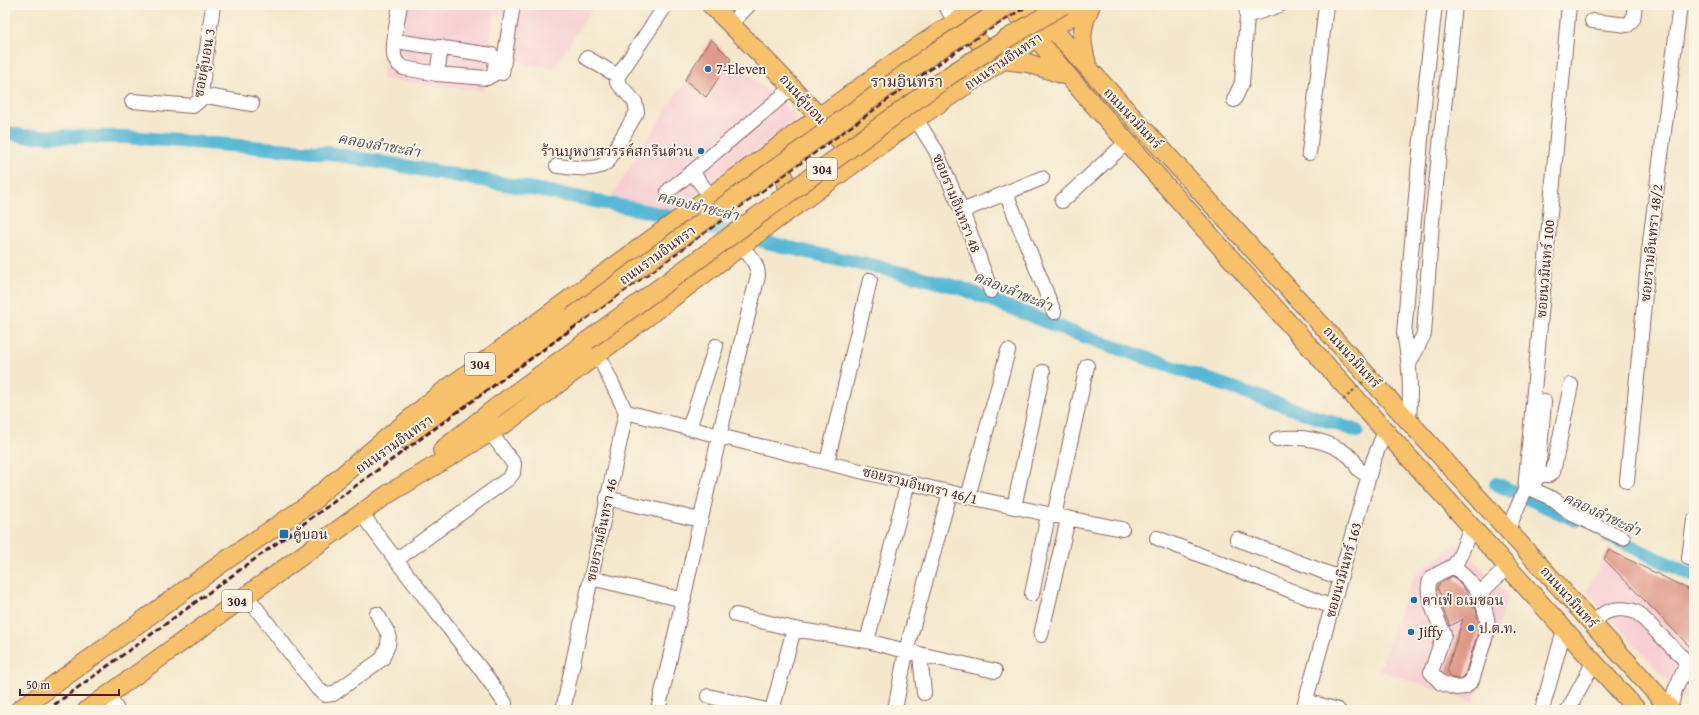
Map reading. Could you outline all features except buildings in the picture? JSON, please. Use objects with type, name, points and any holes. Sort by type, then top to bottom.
[{"type":"main road","name":"ถนนคู้บอน","points":[[711,5],[820,116],[857,162]]},
{"type":"main road","name":"ถนนรามอินทรา","points":[[306,506],[380,442],[441,394],[757,164],[820,116],[980,5]]},
{"type":"main road","name":"ถนนรามอินทรา","points":[[19,710],[225,561],[306,506],[572,317],[935,52],[1009,5]]},
{"type":"main road","name":"ถนนนวมินทร์","points":[[1009,5],[1088,69],[1508,529],[1670,710]]},
{"type":"main road","name":"ถนนนวมินทร์","points":[[1031,5],[1043,33],[1068,76],[1637,710]]},
{"type":"main road","name":"ถนนรามอินทรา","points":[[87,710],[388,494],[495,408],[950,75],[1063,5]]},
{"type":"main road","name":"ถนนรามอินทรา","points":[[388,494],[506,423],[789,210],[916,119],[1043,33],[1090,5]]},
{"type":"main road","points":[[1088,69],[1081,41],[1085,18],[1090,5]]},
{"type":"main road","points":[[950,25],[957,30],[971,35],[979,42],[983,53],[980,69],[976,78]]},
{"type":"main road","points":[[1002,60],[1028,63],[1068,76]]},
{"type":"main road","points":[[835,134],[846,135],[898,100],[908,96],[917,95],[948,98]]},
{"type":"main road","points":[[757,164],[772,164],[784,176],[790,196],[789,210]]},
{"type":"street","name":"ซอยคู้บอน 3","points":[[132,101],[193,106],[200,100],[214,5]]},
{"type":"street","points":[[395,41],[494,56],[496,60],[494,73],[488,78],[437,74],[399,66],[394,55],[395,41],[400,5]]},
{"type":"street","points":[[502,74],[513,5]]},
{"type":"street","points":[[557,166],[597,168],[604,166],[608,161],[637,112],[635,102],[617,82],[618,76],[666,5]]},
{"type":"street","points":[[730,24],[749,5]]},
{"type":"street","points":[[945,5],[950,25]]},
{"type":"street","points":[[1234,100],[1242,83],[1247,11],[1280,5]]},
{"type":"street","points":[[1309,153],[1326,5]]},
{"type":"street","points":[[1409,420],[1411,387],[1410,362],[1404,333],[1413,220],[1435,5]]},
{"type":"street","points":[[1410,362],[1424,334],[1432,221],[1455,5]]},
{"type":"street","name":"ซอยนวมินทร์ 100","points":[[1508,529],[1526,486],[1570,5]]},
{"type":"street","points":[[1592,21],[1628,25],[1633,19],[1635,5]]},
{"type":"street","name":"ซอยรามอินทรา 48/2","points":[[1627,481],[1650,242],[1680,5]]},
{"type":"street","points":[[437,74],[441,47]]},
{"type":"street","points":[[588,58],[618,76]]},
{"type":"street","points":[[1426,83],[1446,86]]},
{"type":"street","points":[[668,190],[692,172],[793,87]]},
{"type":"street","points":[[201,95],[252,104]]},
{"type":"street","name":"ซอยรามอินทรา 48","points":[[916,119],[936,151],[962,211],[991,290]]},
{"type":"street","points":[[1062,201],[1126,142]]},
{"type":"street","points":[[692,172],[705,201]]},
{"type":"street","points":[[962,211],[1042,178]]},
{"type":"street","points":[[1006,193],[1054,312]]},
{"type":"street","points":[[1413,220],[1432,221]]},
{"type":"street","points":[[658,710],[684,600],[719,435],[758,276],[758,270],[744,244]]},
{"type":"street","points":[[827,462],[870,280]]},
{"type":"street","points":[[689,428],[716,346]]},
{"type":"street","points":[[968,497],[1008,351]]},
{"type":"street","points":[[598,355],[626,412]]},
{"type":"street","points":[[1032,594],[1087,366]]},
{"type":"street","points":[[1014,507],[1042,372]]},
{"type":"street","points":[[1538,475],[1549,475],[1553,472],[1571,385]]},
{"type":"street","points":[[1526,486],[1536,480],[1538,475],[1544,401]]},
{"type":"street","name":"ซอยรามอินทรา 46/1","points":[[626,412],[950,493],[1068,519],[1122,529]]},
{"type":"street","name":"ซอยรามอินทรา 46","points":[[563,710],[626,412]]},
{"type":"street","name":"ซอยนวมินทร์ 163","points":[[1305,705],[1370,475],[1385,431]]},
{"type":"street","points":[[396,560],[508,479],[513,473],[514,464],[490,432]]},
{"type":"street","points":[[1277,439],[1298,437],[1325,443],[1349,456],[1357,469],[1370,475]]},
{"type":"street","points":[[867,641],[908,482]]},
{"type":"street","points":[[1526,486],[1555,500],[1572,514],[1623,538]]},
{"type":"street","points":[[895,710],[906,652],[950,493]]},
{"type":"street","points":[[607,498],[700,520]]},
{"type":"street","points":[[361,513],[480,668],[505,703],[505,710]]},
{"type":"street","points":[[1041,635],[1068,519]]},
{"type":"street","points":[[1691,552],[1694,520]]},
{"type":"street","points":[[1454,565],[1480,593],[1487,618],[1488,629],[1472,680],[1465,686],[1456,688],[1441,684],[1431,672],[1444,634],[1428,594],[1427,586],[1431,579],[1454,565],[1461,553],[1471,526]]},
{"type":"street","points":[[1157,538],[1332,607]]},
{"type":"street","points":[[1236,539],[1340,578]]},
{"type":"street","points":[[1480,593],[1508,567]]},
{"type":"street","points":[[591,578],[684,600]]},
{"type":"street","points":[[246,595],[318,689],[326,695],[333,694],[382,659],[388,645],[389,635],[377,614]]},
{"type":"street","points":[[1596,627],[1598,618],[1604,612],[1627,609],[1638,613],[1683,658],[1686,663],[1675,690],[1670,710]]},
{"type":"street","points":[[736,615],[794,629],[867,641],[906,652],[995,670]]},
{"type":"street","points":[[772,710],[794,629]]},
{"type":"street","points":[[1542,710],[1564,630]]},
{"type":"street","points":[[920,655],[924,693]]},
{"type":"street","points":[[1568,710],[1589,671],[1593,660]]},
{"type":"street","points":[[1658,695],[1668,698],[1675,690]]},
{"type":"street","points":[[108,694],[117,710]]},
{"type":"street","points":[[708,696],[766,710]]},
{"type":"street","points":[[1305,705],[1338,710]]},
{"type":"path","points":[[1343,400],[1377,369]]},
{"type":"shaded area","points":[[392,5],[594,5],[555,67],[528,65],[516,60],[511,65],[499,56],[504,16],[494,15],[487,57],[484,91],[382,79]]},
{"type":"shaded area","points":[[731,59],[798,118],[673,211],[611,197],[685,80],[706,97]]},
{"type":"shaded area","points":[[1458,543],[1508,595],[1474,702],[1379,670],[1413,577]]},
{"type":"shaded area","points":[[1609,550],[1694,592],[1694,710],[1586,592]]},
{"type":"waterway","name":"คลองลำชะล่า","points":[[5,132],[23,136],[127,137],[329,153],[544,191],[646,211],[790,248],[911,275],[961,288],[1077,334],[1357,431]]},
{"type":"waterway","name":"คลองลำชะล่า","points":[[1496,484],[1576,520]]},
{"type":"waterway","name":"คลองลำชะล่า","points":[[1609,536],[1694,576]]},
{"type":"railway","points":[[47,710],[916,79],[983,33],[1029,5]]},
{"type":"place","name":"7-Eleven","points":[[708,69]]},
{"type":"place","name":"ร้านบุหงาสวรรค์สกรีนด่วน","points":[[701,151]]},
{"type":"place","name":"คู้บอน","points":[[284,534]]},
{"type":"place","name":"คาเฟ่ อเมซอน","points":[[1414,600]]},
{"type":"place","name":"ป.ต.ท.","points":[[1471,628]]},
{"type":"place","name":"Jiffy","points":[[1411,632]]},
{"type":"district","name":"รามอินทรา","points":[[907,81]]}]
